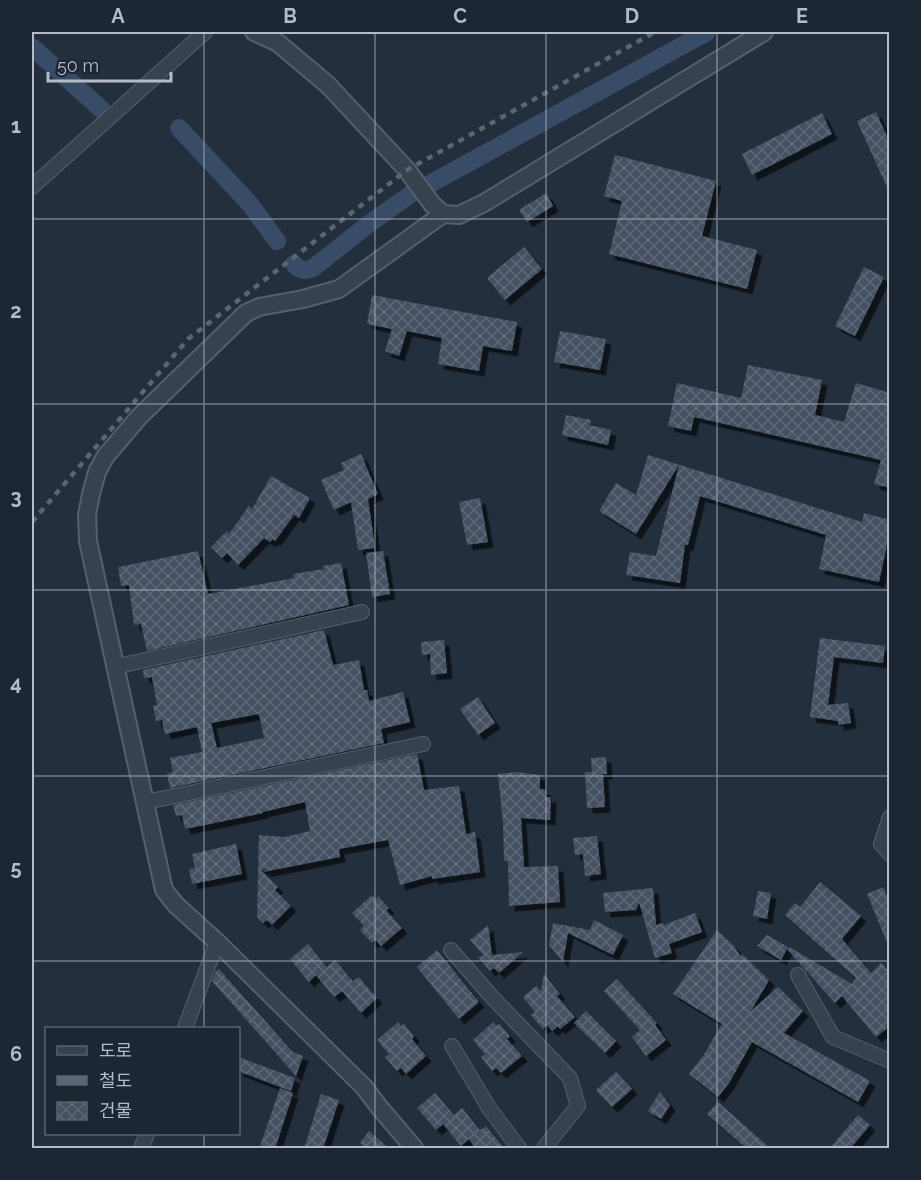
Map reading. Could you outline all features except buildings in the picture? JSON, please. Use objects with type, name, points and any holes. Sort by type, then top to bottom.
[{"type":"street","points":[[32,188],[205,32]]},
{"type":"street","points":[[254,32],[278,44],[328,85],[407,170],[432,204],[443,214],[459,215],[484,203],[764,32]]},
{"type":"street","points":[[414,1149],[364,1087],[217,942],[176,905],[164,890],[88,541],[87,515],[97,472],[105,457],[139,417],[246,314],[259,307],[322,295],[339,289],[443,214]]},
{"type":"street","points":[[114,667],[362,612]]},
{"type":"street","points":[[146,802],[423,744]]},
{"type":"street","points":[[890,817],[880,844],[890,854]]},
{"type":"street","points":[[186,1027],[217,942]]},
{"type":"street","points":[[451,950],[492,997],[570,1078],[578,1106],[544,1149]]},
{"type":"street","points":[[798,975],[833,1037],[890,1061]]},
{"type":"street","points":[[452,1046],[489,1108],[519,1149]]},
{"type":"street","points":[[141,1149],[147,1135]]},
{"type":"waterway","points":[[428,185],[707,32]]},
{"type":"waterway","points":[[32,47],[101,109]]},
{"type":"waterway","points":[[179,128],[250,204],[277,241]]},
{"type":"waterway","points":[[294,264],[303,270],[313,268],[411,194]]},
{"type":"railway","points":[[32,522],[188,339],[407,170],[655,32]]}]
